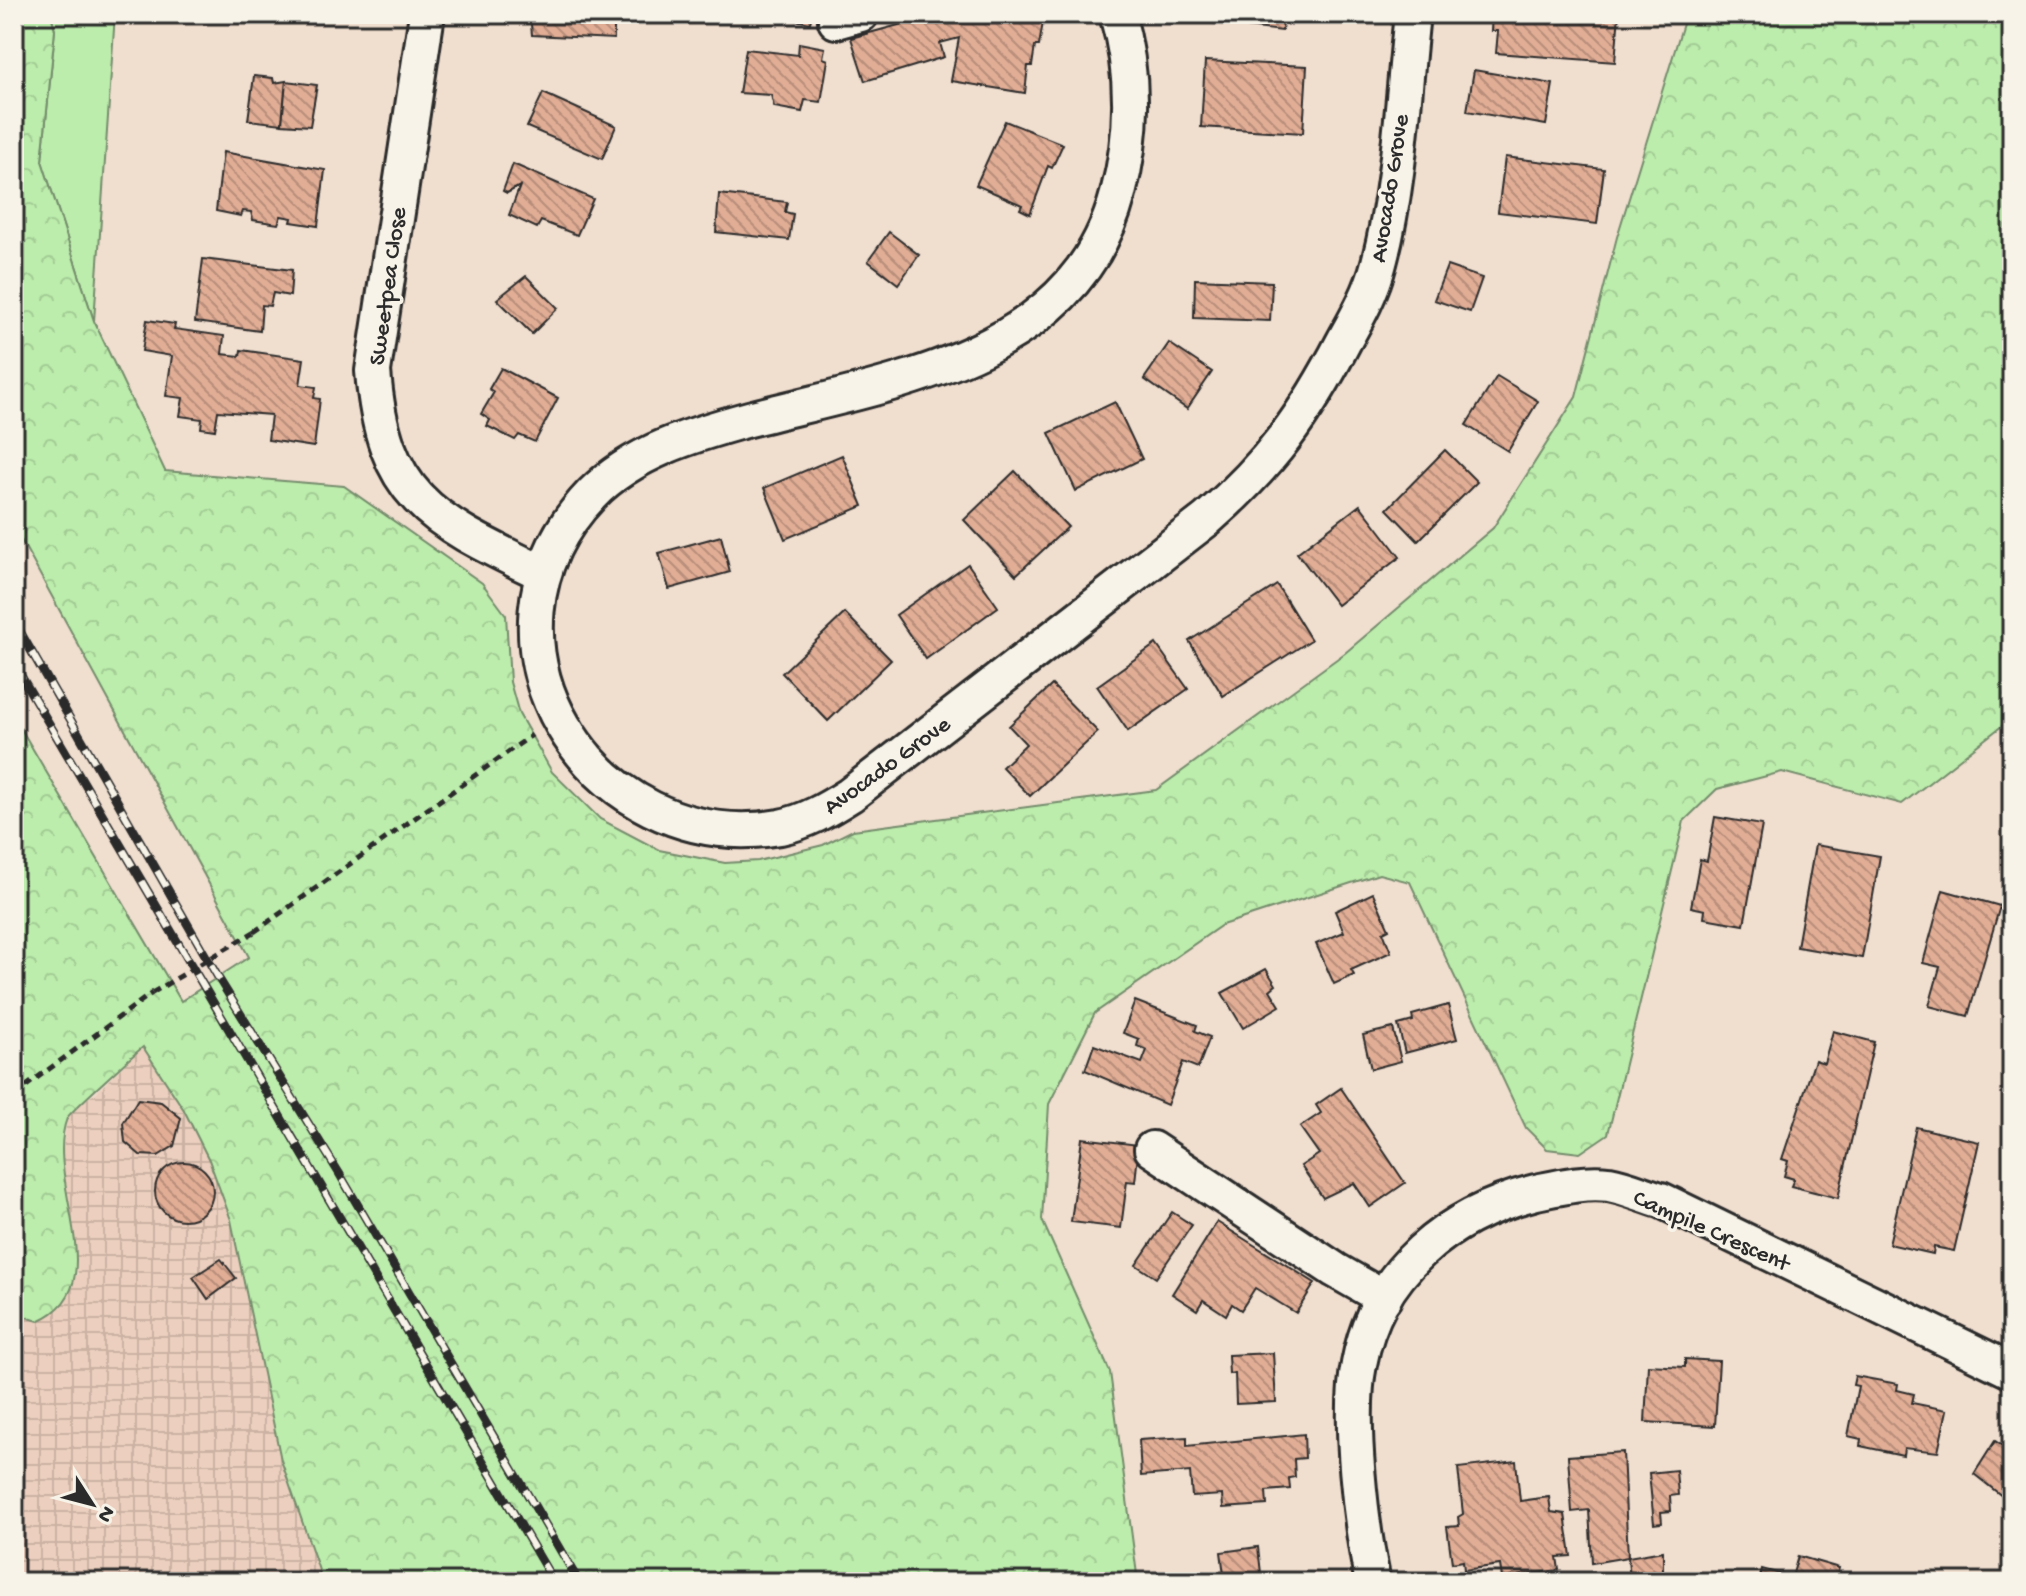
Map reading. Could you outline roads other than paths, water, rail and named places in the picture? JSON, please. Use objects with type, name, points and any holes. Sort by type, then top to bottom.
[{"type":"street","name":"Sweetpea Close","points":[[427,14],[373,371],[376,417],[394,470],[430,511],[469,538],[542,573]]},
{"type":"street","name":"Avocado Grove","points":[[1117,14],[1125,41],[1132,91],[1129,151],[1114,210],[1079,273],[1036,317],[987,349],[935,370],[700,432],[644,456],[593,493],[561,537],[542,573],[535,611],[539,659],[556,718],[595,770],[622,793],[648,808],[713,825],[750,829],[780,827],[814,817],[850,795],[1207,519],[1279,449],[1319,389],[1365,302],[1379,265],[1412,14]]},
{"type":"street","points":[[1152,1149],[1335,1270],[1384,1298]]},
{"type":"street","name":"Campile Crescent","points":[[1373,1582],[1365,1545],[1355,1398],[1359,1362],[1384,1298],[1418,1251],[1460,1220],[1505,1200],[1568,1185],[1609,1184],[1661,1200],[2012,1371]]},
{"type":"railway","points":[[14,621],[219,979],[339,1173],[579,1582]]},
{"type":"railway","points":[[14,664],[554,1582]]}]
